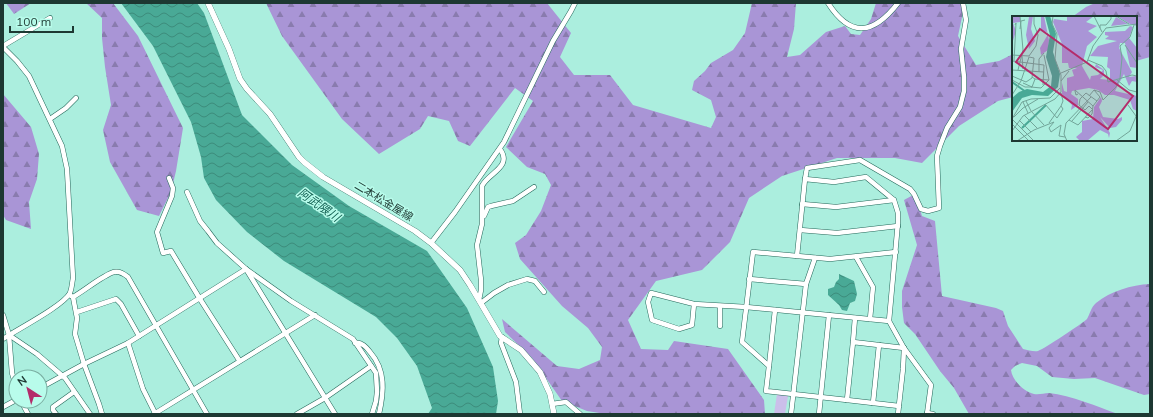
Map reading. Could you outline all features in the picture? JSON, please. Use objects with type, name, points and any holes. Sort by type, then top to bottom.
[{"type":"main road","name":"二本松金屋線","points":[[208,3],[229,49],[240,79],[270,114],[291,146],[304,162],[323,177],[415,231],[431,243],[460,270],[493,325],[502,337],[521,350],[540,372],[548,388],[554,414]]},
{"type":"street","points":[[431,243],[500,149],[553,42],[575,3]]},
{"type":"street","points":[[828,3],[842,22],[860,28],[868,28],[888,16],[898,3]]},
{"type":"street","points":[[797,256],[807,168],[860,160],[910,189],[921,209],[928,211],[939,208],[937,169],[938,151],[947,128],[960,107],[964,91],[961,49],[966,20],[963,3]]},
{"type":"street","points":[[50,18],[3,46],[29,76],[62,146],[67,169],[73,278],[71,296],[77,312],[75,334],[102,414]]},
{"type":"street","points":[[50,119],[66,108],[76,98]]},
{"type":"street","points":[[480,302],[481,280],[478,245],[482,221],[482,186],[503,162],[504,156],[500,149]]},
{"type":"street","points":[[805,179],[834,182],[866,177],[894,200],[898,213],[898,226],[889,321],[904,348],[930,385],[927,414],[933,414]]},
{"type":"street","points":[[169,178],[173,188],[172,196],[157,232],[163,253],[171,251],[239,360]]},
{"type":"street","points":[[482,221],[488,207],[513,201],[534,187]]},
{"type":"street","points":[[188,192],[195,210],[217,243],[246,269],[273,289],[349,336],[355,343],[376,373],[376,402],[372,414]]},
{"type":"street","points":[[802,204],[836,207],[894,200]]},
{"type":"street","points":[[800,230],[838,233],[898,226]]},
{"type":"street","points":[[769,366],[742,342],[753,252],[830,259],[896,252]]},
{"type":"street","points":[[856,257],[873,287],[870,319]]},
{"type":"street","points":[[791,414],[806,284],[816,258]]},
{"type":"street","points":[[48,384],[84,364],[128,343],[246,269]]},
{"type":"street","points":[[246,269],[335,414]]},
{"type":"street","points":[[3,339],[71,296],[110,274],[119,272],[130,280],[207,414]]},
{"type":"street","points":[[750,278],[806,284]]},
{"type":"street","points":[[480,302],[501,289],[527,279],[535,281],[544,292]]},
{"type":"street","points":[[694,304],[692,325],[679,329],[652,320],[648,302],[651,293],[694,304],[746,307],[889,321]]},
{"type":"street","points":[[77,312],[116,299],[121,304],[140,336]]},
{"type":"street","points":[[720,306],[720,326]]},
{"type":"street","points":[[775,310],[766,391],[899,406]]},
{"type":"street","points":[[128,343],[142,385],[155,414],[314,314]]},
{"type":"street","points":[[3,315],[9,335],[12,369]]},
{"type":"street","points":[[819,414],[830,315]]},
{"type":"street","points":[[847,400],[856,318]]},
{"type":"street","points":[[9,335],[37,354],[63,376],[90,414]]},
{"type":"street","points":[[502,337],[501,343],[516,382],[520,414]]},
{"type":"street","points":[[853,342],[904,348]]},
{"type":"street","points":[[355,343],[364,344],[375,357],[379,365],[383,388],[379,414]]},
{"type":"street","points":[[873,403],[879,345]]},
{"type":"street","points":[[898,414],[904,348]]},
{"type":"street","points":[[297,414],[325,398],[371,366]]},
{"type":"street","points":[[56,414],[53,407],[74,392]]},
{"type":"street","points":[[552,404],[566,402],[580,414]]},
{"type":"shaded area","points":[[777,394],[788,396],[785,414],[774,414]]},
{"type":"green space","points":[[6,3],[31,3],[14,14]]},
{"type":"green space","points":[[86,3],[113,3],[138,36],[183,128],[171,192],[159,216],[137,210],[110,162],[103,130],[111,105],[102,38],[102,18]]},
{"type":"green space","points":[[266,3],[547,3],[571,33],[560,57],[574,75],[610,75],[633,105],[711,128],[716,117],[711,100],[692,90],[694,81],[711,63],[733,50],[745,33],[752,3],[796,3],[794,29],[787,57],[800,55],[826,32],[845,26],[851,34],[860,35],[871,19],[876,3],[965,3],[958,36],[976,65],[999,61],[1012,54],[1012,97],[998,101],[959,126],[922,163],[895,158],[837,158],[782,176],[749,198],[730,242],[702,270],[656,281],[628,320],[641,349],[668,350],[674,341],[728,349],[764,400],[765,414],[606,414],[587,411],[562,401],[532,358],[505,332],[502,319],[557,366],[579,369],[600,360],[602,347],[588,328],[562,306],[520,259],[515,243],[526,235],[541,211],[551,185],[545,174],[527,167],[506,147],[533,101],[515,88],[470,146],[458,141],[449,121],[428,116],[420,129],[379,154],[342,119],[282,36]]},
{"type":"green space","points":[[1095,3],[1150,3],[1150,57],[1137,61],[1137,16],[1073,16],[1086,7]]},
{"type":"green space","points":[[3,94],[31,127],[39,154],[37,179],[29,202],[31,229],[6,220],[3,215]]},
{"type":"green space","points":[[915,194],[922,216],[935,221],[942,296],[996,308],[1003,311],[1008,326],[1023,349],[1038,351],[1055,341],[1087,319],[1094,305],[1108,295],[1129,287],[1150,284],[1150,394],[1144,395],[1095,378],[1074,379],[1052,377],[1037,366],[1022,363],[1015,366],[1011,370],[1016,381],[1026,391],[1034,394],[1049,393],[1066,396],[1118,414],[969,414],[954,388],[940,371],[915,334],[904,323],[902,291],[917,245],[904,200]]},
{"type":"water","name":"阿武隈川","points":[[121,3],[197,3],[204,13],[242,115],[292,165],[349,206],[427,251],[467,308],[493,367],[498,401],[496,414],[428,414],[432,408],[417,366],[397,338],[376,317],[284,261],[247,232],[216,200],[204,178],[201,157],[191,122],[153,46]]},
{"type":"water","points":[[839,274],[854,281],[857,294],[855,301],[850,303],[847,311],[842,310],[839,305],[828,295],[828,289],[834,287],[839,279]]}]
